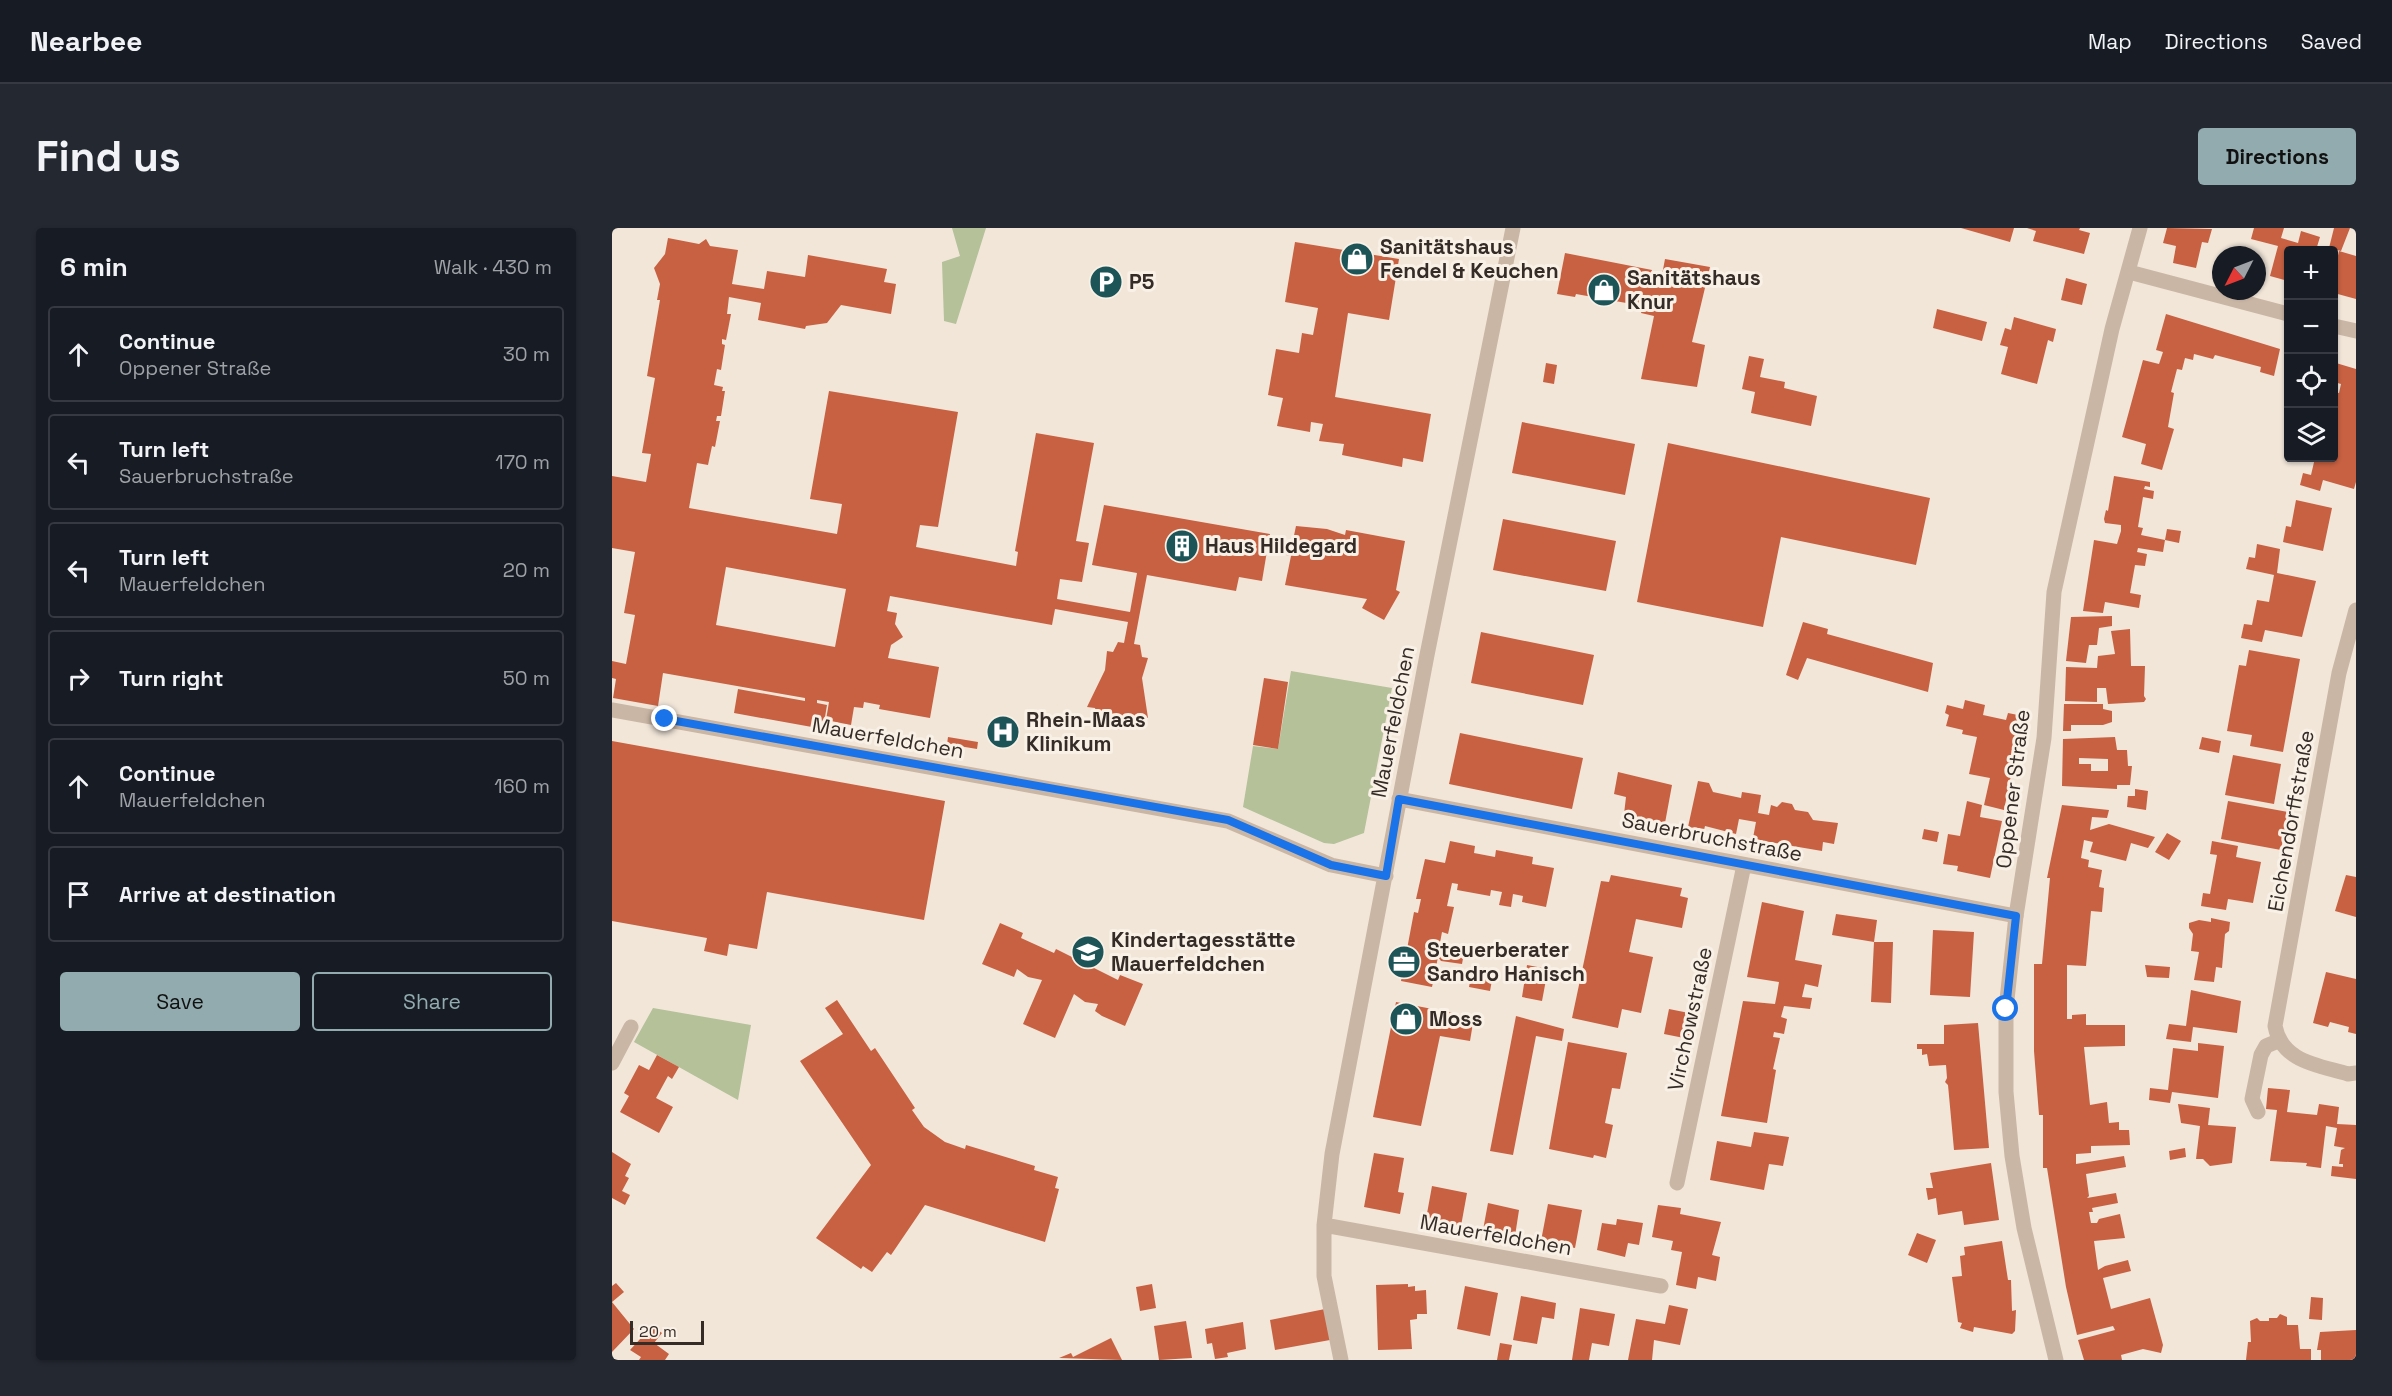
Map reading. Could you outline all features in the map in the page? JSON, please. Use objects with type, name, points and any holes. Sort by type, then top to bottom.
[{"type":"street","name":"Mauerfeldchen","points":[[1341,1360],[1324,1276],[1324,1225],[1332,1154],[1399,799],[1513,228]]},
{"type":"street","name":"Oppener Straße","points":[[2056,1360],[2024,1228],[2012,1156],[2006,1092],[2006,1009],[2016,916],[2044,738],[2054,592],[2112,329],[2140,228]]},
{"type":"street","points":[[2129,272],[2284,313]]},
{"type":"street","points":[[2338,327],[2356,332]]},
{"type":"street","name":"Eichendorffstraße","points":[[2278,1041],[2275,1026],[2335,696],[2356,610]]},
{"type":"street","name":"Mauerfeldchen","points":[[612,710],[1228,820],[1331,865],[1386,876]]},
{"type":"street","name":"Sauerbruchstraße","points":[[1399,799],[2016,916]]},
{"type":"street","name":"Virchowstraße","points":[[1677,1183],[1744,865]]},
{"type":"street","points":[[612,1063],[631,1027]]},
{"type":"street","points":[[2258,1112],[2252,1100],[2261,1055],[2266,1046],[2278,1041],[2289,1053],[2299,1059],[2348,1074],[2356,1073]]},
{"type":"street","name":"Mauerfeldchen","points":[[1324,1225],[1661,1286]]},
{"type":"green space","points":[[952,228],[986,228],[956,324],[944,321],[942,262],[960,256]]},
{"type":"green space","points":[[1291,671],[1392,688],[1364,833],[1334,844],[1324,843],[1243,807],[1253,746],[1278,749]]},
{"type":"green space","points":[[653,1008],[751,1025],[738,1100],[634,1042]]},
{"type":"building","points":[[1961,228],[2014,228],[2010,242]]},
{"type":"building","points":[[2027,228],[2080,228],[2079,230],[2090,233],[2084,254],[2033,241],[2036,231]]},
{"type":"building","points":[[2167,228],[2212,229],[2208,243],[2202,242],[2196,268],[2173,263],[2176,246],[2163,243]]},
{"type":"building","points":[[2254,228],[2284,228],[2281,238],[2298,243],[2301,231],[2320,237],[2317,246],[2284,246],[2284,280],[2270,276],[2278,246],[2251,239]]},
{"type":"building","points":[[2334,228],[2350,228],[2341,251],[2338,250],[2338,246],[2330,246]]},
{"type":"building","points":[[668,238],[699,244],[706,239],[710,246],[738,250],[732,284],[764,289],[767,271],[805,277],[808,255],[887,269],[884,282],[896,284],[891,314],[841,305],[827,323],[806,326],[805,329],[758,320],[761,303],[729,297],[727,314],[731,314],[726,340],[722,339],[722,344],[725,345],[721,370],[717,369],[714,385],[723,387],[722,391],[725,391],[721,416],[717,416],[716,421],[720,421],[715,447],[712,446],[708,465],[697,463],[689,508],[837,534],[842,504],[810,499],[829,391],[958,412],[938,527],[920,525],[916,547],[1016,566],[1018,552],[1015,551],[1036,433],[1094,443],[1076,541],[1089,543],[1082,582],[1060,579],[1057,599],[1130,612],[1137,573],[1092,565],[1104,505],[1270,534],[1269,541],[1292,545],[1296,526],[1327,529],[1345,535],[1346,530],[1405,541],[1396,590],[1400,592],[1384,620],[1362,608],[1367,599],[1285,585],[1291,556],[1267,551],[1262,581],[1239,577],[1236,591],[1147,575],[1134,644],[1140,645],[1142,657],[1148,658],[1142,678],[1148,718],[1135,715],[1128,727],[1121,730],[1107,727],[1097,715],[1095,708],[1087,707],[1105,670],[1107,651],[1113,652],[1118,642],[1124,643],[1128,622],[1055,609],[1052,625],[890,596],[887,611],[897,613],[895,624],[903,637],[891,645],[888,658],[939,667],[930,718],[879,709],[880,705],[864,702],[863,708],[854,707],[851,725],[826,720],[829,702],[817,700],[817,703],[827,705],[823,729],[734,713],[738,689],[805,701],[805,698],[663,673],[658,706],[613,698],[616,679],[612,678],[612,661],[626,664],[635,615],[624,613],[635,552],[612,548],[612,476],[646,482],[651,454],[642,453],[655,378],[647,376],[660,300],[657,300],[660,284],[654,268],[665,254]],"holes":[[[726,567],[846,589],[835,647],[716,625]]]},
{"type":"building","points":[[1295,242],[1399,259],[1389,320],[1348,313],[1335,397],[1431,414],[1423,462],[1403,458],[1402,467],[1342,455],[1344,444],[1319,441],[1323,424],[1311,422],[1310,432],[1277,426],[1283,398],[1268,395],[1276,349],[1299,353],[1302,333],[1313,335],[1318,308],[1285,302]]},
{"type":"building","points":[[2339,251],[2356,256],[2356,299],[2338,294]]},
{"type":"building","points":[[1565,253],[1652,270],[1651,273],[1662,275],[1665,259],[1710,267],[1692,342],[1705,345],[1697,387],[1641,379],[1654,316],[1641,313],[1643,306],[1576,294],[1575,297],[1557,294]]},
{"type":"building","points":[[2066,278],[2087,284],[2082,305],[2061,300]]},
{"type":"building","points":[[1937,309],[1987,322],[1982,341],[1933,328]]},
{"type":"building","points":[[2166,314],[2280,349],[2274,376],[2260,372],[2261,367],[2215,355],[2213,359],[2194,354],[2193,360],[2185,358],[2182,370],[2177,369],[2171,392],[2174,393],[2168,427],[2174,429],[2162,470],[2141,464],[2146,444],[2122,437],[2143,360],[2159,364],[2163,352],[2156,350]]},
{"type":"building","points":[[2014,317],[2056,329],[2053,342],[2048,340],[2037,384],[2001,374],[2008,347],[2000,345],[2005,328],[2011,330]]},
{"type":"building","points":[[1749,356],[1764,359],[1760,377],[1785,382],[1784,388],[1817,396],[1811,426],[1751,413],[1755,392],[1742,389]]},
{"type":"building","points":[[1546,363],[1557,365],[1554,384],[1543,382]]},
{"type":"building","points":[[2338,364],[2356,369],[2356,482],[2354,489],[2323,480],[2320,491],[2300,485],[2303,473],[2311,475],[2314,462],[2338,462],[2338,393],[2341,384],[2338,383]]},
{"type":"building","points":[[1522,422],[1635,444],[1625,495],[1512,473]]},
{"type":"building","points":[[1668,443],[1930,498],[1916,565],[1781,537],[1763,627],[1637,602]]},
{"type":"building","points":[[2114,476],[2150,482],[2150,487],[2145,486],[2144,489],[2154,491],[2153,499],[2143,497],[2138,527],[2143,528],[2141,535],[2165,540],[2163,552],[2138,548],[2137,552],[2147,554],[2145,566],[2135,565],[2130,593],[2141,595],[2139,608],[2105,602],[2103,613],[2083,611],[2094,540],[2117,544],[2121,531],[2121,525],[2105,523],[2104,519],[2106,510],[2108,511]]},
{"type":"building","points":[[2296,500],[2332,508],[2323,551],[2283,542],[2286,526],[2291,527]]},
{"type":"building","points":[[1503,519],[1616,541],[1606,591],[1493,570]]},
{"type":"building","points":[[2167,529],[2181,531],[2179,543],[2165,540]]},
{"type":"building","points":[[2257,544],[2280,549],[2277,573],[2316,581],[2302,637],[2265,630],[2262,642],[2241,638],[2244,624],[2252,625],[2257,600],[2269,602],[2274,575],[2246,569],[2249,557],[2255,558]]},
{"type":"building","points":[[2112,616],[2112,626],[2099,628],[2097,645],[2089,645],[2086,663],[2066,661],[2071,617]]},
{"type":"building","points":[[1803,622],[1828,629],[1827,634],[1933,663],[1928,692],[1807,658],[1798,680],[1786,675]]},
{"type":"building","points":[[2130,629],[2131,666],[2145,666],[2144,696],[2146,699],[2144,702],[2108,704],[2106,688],[2097,688],[2097,702],[2065,701],[2066,667],[2097,668],[2098,656],[2115,654],[2111,631]]},
{"type":"building","points":[[1481,632],[1594,655],[1583,705],[1471,683]]},
{"type":"building","points":[[2249,650],[2300,659],[2283,752],[2250,746],[2252,735],[2227,731],[2239,665],[2246,666]]},
{"type":"building","points":[[1264,678],[1288,682],[1278,749],[1253,745]]},
{"type":"building","points":[[1965,700],[1985,705],[1983,715],[2006,720],[2008,713],[2023,716],[2004,810],[1984,805],[1990,778],[1969,774],[1977,737],[1962,734],[1963,730],[1946,726],[1949,715],[1945,713],[1947,705],[1963,709]]},
{"type":"building","points":[[2064,704],[2103,704],[2103,709],[2112,711],[2112,722],[2103,725],[2071,725],[2071,731],[2063,731]]},
{"type":"building","points":[[1460,733],[1583,758],[1572,809],[1449,784]]},
{"type":"building","points":[[948,737],[978,742],[977,749],[947,744]]},
{"type":"building","points":[[2115,737],[2117,750],[2127,750],[2128,766],[2132,766],[2130,785],[2117,785],[2117,789],[2062,786],[2063,739]],"holes":[[[2079,758],[2108,759],[2108,771],[2091,771],[2091,764],[2079,764]]]},
{"type":"building","points":[[2202,737],[2221,741],[2219,753],[2199,749]]},
{"type":"building","points":[[612,741],[945,801],[924,920],[767,892],[757,949],[729,944],[727,956],[704,951],[707,938],[612,921]]},
{"type":"building","points":[[2233,755],[2281,764],[2274,804],[2225,795]]},
{"type":"building","points":[[1618,772],[1672,785],[1665,823],[1624,814],[1626,797],[1614,794]]},
{"type":"building","points":[[1698,781],[1709,783],[1713,792],[1741,798],[1742,792],[1761,795],[1758,813],[1769,815],[1771,805],[1777,807],[1782,802],[1792,804],[1795,810],[1808,812],[1813,820],[1838,823],[1834,844],[1823,842],[1822,851],[1764,841],[1753,838],[1756,822],[1739,819],[1736,834],[1705,826],[1704,830],[1688,827]]},
{"type":"building","points":[[2135,789],[2148,791],[2146,810],[2127,807],[2128,796],[2135,796]]},
{"type":"building","points":[[1967,801],[1982,805],[1980,817],[2002,821],[1990,878],[1957,871],[1958,866],[1943,864],[1948,834],[1960,836]]},
{"type":"building","points":[[2228,801],[2288,812],[2281,850],[2221,839]]},
{"type":"building","points":[[2062,805],[2109,810],[2107,818],[2092,817],[2090,830],[2109,824],[2155,837],[2148,848],[2131,843],[2126,861],[2090,852],[2093,842],[2084,840],[2081,858],[2089,860],[2088,867],[2102,870],[2099,887],[2104,888],[2102,912],[2091,911],[2086,966],[2067,965],[2067,1019],[2072,1019],[2072,1015],[2086,1014],[2086,1025],[2125,1025],[2125,1046],[2084,1047],[2090,1105],[2107,1102],[2109,1123],[2119,1122],[2119,1130],[2129,1130],[2130,1145],[2091,1146],[2091,1153],[2076,1154],[2076,1164],[2124,1156],[2126,1167],[2086,1174],[2089,1196],[2087,1198],[2116,1193],[2118,1203],[2092,1208],[2093,1212],[2089,1212],[2091,1223],[2120,1214],[2125,1238],[2094,1241],[2098,1270],[2128,1260],[2131,1271],[2103,1278],[2111,1309],[2150,1298],[2163,1345],[2161,1353],[2143,1349],[2121,1355],[2122,1360],[2084,1360],[2078,1340],[2115,1330],[2113,1326],[2077,1335],[2066,1287],[2047,1168],[2043,1168],[2043,1115],[2039,1115],[2034,1051],[2034,964],[2042,964],[2050,878],[2047,878]]},
{"type":"building","points":[[1924,829],[1939,832],[1937,842],[1922,839]]},
{"type":"building","points":[[2167,833],[2181,841],[2169,860],[2155,852]]},
{"type":"building","points":[[1450,841],[1475,846],[1474,853],[1495,857],[1496,850],[1533,857],[1532,864],[1554,868],[1546,907],[1522,902],[1523,896],[1513,894],[1511,907],[1499,905],[1502,892],[1491,890],[1490,896],[1457,890],[1458,884],[1452,883],[1447,906],[1454,907],[1448,934],[1442,932],[1439,948],[1464,953],[1462,964],[1441,961],[1438,957],[1432,987],[1401,981],[1414,912],[1418,913],[1421,899],[1416,899],[1425,859],[1445,863]]},
{"type":"building","points":[[2212,841],[2238,846],[2236,857],[2261,862],[2253,903],[2228,899],[2226,910],[2201,906],[2203,893],[2210,894],[2217,855],[2210,854]]},
{"type":"building","points":[[1611,875],[1682,888],[1680,896],[1688,898],[1682,928],[1636,919],[1629,952],[1653,957],[1641,1013],[1622,1009],[1618,1028],[1572,1018],[1601,881],[1609,882]]},
{"type":"building","points":[[2346,875],[2356,877],[2356,917],[2335,911]]},
{"type":"building","points":[[1762,902],[1804,911],[1795,960],[1822,965],[1818,987],[1805,984],[1802,997],[1812,998],[1810,1009],[1784,1006],[1781,1017],[1787,1019],[1784,1034],[1774,1032],[1773,1037],[1780,1038],[1773,1069],[1776,1070],[1767,1123],[1721,1116],[1743,1001],[1775,1004],[1777,994],[1779,982],[1747,977]]},
{"type":"building","points":[[1836,914],[1877,920],[1874,942],[1832,935]]},
{"type":"building","points":[[2211,918],[2230,922],[2229,931],[2225,934],[2222,968],[2216,967],[2214,982],[2194,980],[2199,952],[2191,951],[2193,934],[2189,923],[2199,920],[2211,922]]},
{"type":"building","points":[[1000,923],[1023,933],[1021,938],[1054,953],[1056,949],[1118,980],[1120,975],[1143,984],[1125,1026],[1095,1011],[1098,1004],[1085,1002],[1074,994],[1055,1038],[1023,1024],[1042,980],[1028,977],[1017,969],[1014,977],[982,964]]},
{"type":"building","points":[[1933,930],[1974,932],[1970,997],[1930,995]]},
{"type":"building","points":[[1874,942],[1893,942],[1891,1003],[1871,1002]]},
{"type":"building","points":[[1527,965],[1548,969],[1542,1001],[1522,997]]},
{"type":"building","points":[[2145,965],[2170,967],[2169,978],[2147,977]]},
{"type":"building","points":[[1473,966],[1494,969],[1490,991],[1469,987]]},
{"type":"building","points":[[2326,972],[2356,979],[2356,1034],[2348,1032],[2349,1027],[2330,1022],[2328,1027],[2313,1023]]},
{"type":"building","points":[[2191,990],[2241,1001],[2237,1033],[2193,1027],[2191,1042],[2166,1039],[2169,1024],[2186,1026]]},
{"type":"building","points":[[837,1000],[871,1051],[875,1048],[915,1108],[912,1110],[924,1127],[945,1142],[965,1149],[966,1145],[1035,1166],[1034,1170],[1058,1177],[1055,1188],[1059,1189],[1045,1242],[925,1205],[891,1255],[887,1252],[872,1272],[863,1266],[861,1269],[816,1238],[871,1165],[800,1061],[843,1034],[825,1008]]},
{"type":"building","points":[[1396,1002],[1474,1017],[1470,1041],[1440,1036],[1421,1126],[1373,1117]]},
{"type":"building","points":[[1669,1009],[1694,1014],[1689,1039],[1664,1034]]},
{"type":"building","points":[[1516,1016],[1564,1029],[1562,1041],[1536,1036],[1513,1155],[1490,1151]]},
{"type":"building","points":[[1978,1023],[1989,1148],[1954,1150],[1948,1085],[1945,1082],[1946,1065],[1929,1066],[1927,1054],[1922,1055],[1922,1049],[1917,1049],[1917,1044],[1944,1044],[1944,1025]]},
{"type":"building","points":[[1568,1042],[1627,1053],[1620,1089],[1612,1088],[1605,1123],[1613,1125],[1606,1158],[1594,1155],[1593,1158],[1549,1149]]},
{"type":"building","points":[[2198,1043],[2224,1046],[2218,1098],[2172,1092],[2170,1103],[2149,1100],[2150,1088],[2168,1090],[2173,1048],[2198,1051]]},
{"type":"building","points":[[657,1055],[679,1067],[672,1079],[668,1076],[656,1098],[673,1107],[659,1133],[620,1112],[629,1096],[624,1093],[639,1065],[649,1070]]},
{"type":"building","points":[[2268,1088],[2290,1090],[2287,1112],[2317,1115],[2319,1104],[2339,1107],[2337,1124],[2356,1125],[2356,1179],[2331,1176],[2332,1166],[2343,1167],[2343,1164],[2339,1164],[2341,1150],[2345,1148],[2334,1146],[2337,1128],[2326,1126],[2321,1168],[2306,1166],[2307,1163],[2270,1161],[2277,1110],[2266,1109]]},
{"type":"building","points":[[2178,1104],[2210,1108],[2208,1125],[2236,1127],[2232,1163],[2210,1166],[2203,1159],[2196,1159],[2200,1126],[2181,1123]]},
{"type":"building","points":[[1754,1132],[1789,1137],[1783,1166],[1769,1164],[1764,1190],[1710,1180],[1717,1141],[1751,1147]]},
{"type":"building","points":[[2185,1148],[2186,1157],[2170,1160],[2169,1151]]},
{"type":"building","points":[[612,1152],[631,1164],[625,1176],[629,1178],[622,1191],[630,1195],[625,1205],[612,1198]]},
{"type":"building","points":[[1374,1153],[1404,1158],[1398,1192],[1404,1193],[1400,1214],[1364,1207]]},
{"type":"building","points":[[1991,1163],[1999,1220],[1964,1225],[1962,1211],[1938,1215],[1936,1198],[1928,1200],[1926,1188],[1933,1188],[1930,1173]]},
{"type":"building","points":[[1432,1186],[1467,1193],[1461,1226],[1426,1219]]},
{"type":"building","points":[[1488,1203],[1519,1210],[1515,1236],[1483,1230]]},
{"type":"building","points":[[1548,1204],[1582,1210],[1575,1248],[1541,1241]]},
{"type":"building","points":[[1658,1205],[1681,1208],[1680,1214],[1721,1222],[1712,1255],[1720,1257],[1716,1281],[1698,1277],[1696,1289],[1676,1285],[1682,1252],[1671,1250],[1673,1241],[1652,1237]]},
{"type":"building","points":[[1617,1219],[1643,1223],[1639,1245],[1628,1243],[1625,1257],[1597,1250],[1602,1223],[1616,1225]]},
{"type":"building","points":[[1917,1233],[1936,1240],[1927,1263],[1908,1255]]},
{"type":"building","points":[[2002,1241],[2008,1280],[2011,1280],[2012,1311],[2016,1310],[2015,1331],[2012,1334],[1974,1327],[1973,1332],[1960,1328],[1962,1323],[1958,1322],[1952,1277],[1962,1276],[1960,1256],[1965,1255],[1964,1247]]},
{"type":"building","points":[[616,1283],[624,1292],[612,1302],[612,1286]]},
{"type":"building","points":[[1152,1284],[1156,1308],[1140,1311],[1136,1287]]},
{"type":"building","points":[[1408,1284],[1408,1287],[1415,1286],[1415,1291],[1426,1290],[1427,1314],[1417,1314],[1417,1319],[1410,1320],[1412,1349],[1378,1350],[1376,1285]]},
{"type":"building","points":[[1465,1286],[1498,1293],[1490,1336],[1457,1329]]},
{"type":"building","points":[[1521,1296],[1556,1303],[1554,1319],[1542,1317],[1537,1344],[1513,1340]]},
{"type":"building","points":[[2311,1297],[2323,1298],[2322,1320],[2309,1319]]},
{"type":"building","points":[[612,1302],[634,1329],[612,1352]]},
{"type":"building","points":[[1669,1305],[1688,1309],[1680,1345],[1654,1340],[1652,1360],[1628,1360],[1636,1319],[1665,1324]]},
{"type":"building","points":[[1580,1308],[1615,1314],[1609,1346],[1592,1343],[1589,1360],[1572,1360]]},
{"type":"building","points":[[1325,1309],[1330,1340],[1275,1350],[1270,1320]]},
{"type":"building","points":[[2280,1314],[2287,1317],[2287,1325],[2298,1325],[2300,1349],[2311,1349],[2311,1360],[2246,1360],[2248,1342],[2251,1342],[2250,1321],[2257,1318],[2260,1321],[2269,1321],[2269,1318],[2277,1318]]},
{"type":"building","points":[[1186,1321],[1192,1358],[1159,1360],[1154,1326]]},
{"type":"building","points":[[1243,1322],[1246,1349],[1227,1353],[1228,1357],[1215,1359],[1212,1343],[1207,1344],[1205,1329]]},
{"type":"building","points":[[652,1326],[662,1333],[654,1343],[669,1354],[665,1360],[639,1360],[641,1357],[630,1350]]},
{"type":"building","points":[[2356,1330],[2356,1360],[2321,1360],[2321,1350],[2317,1350],[2320,1332]]},
{"type":"building","points":[[1111,1338],[1122,1360],[1059,1358],[1071,1353],[1073,1357]]},
{"type":"building","points":[[1500,1343],[1512,1345],[1509,1360],[1497,1360]]},
{"type":"place","name":"Sanitätshaus Fendel & Keuchen","points":[[1357,259]]},
{"type":"place","name":"P5","points":[[1106,282]]},
{"type":"place","name":"Sanitätshaus Knur","points":[[1604,290]]},
{"type":"place","name":"Haus Hildegard","points":[[1182,546]]},
{"type":"place","name":"Rhein-Maas Klinikum","points":[[1003,732]]},
{"type":"place","name":"Kindertagesstätte Mauerfeldchen","points":[[1088,952]]},
{"type":"place","name":"Steuerberater Sandro Hanisch","points":[[1404,962]]},
{"type":"place","name":"Moss","points":[[1406,1019]]},
{"type":"route","points":[[665,719],[1228,820],[1300,854],[1331,865],[1386,876],[1399,799],[1985,912],[2016,916],[2006,1009]]}]
